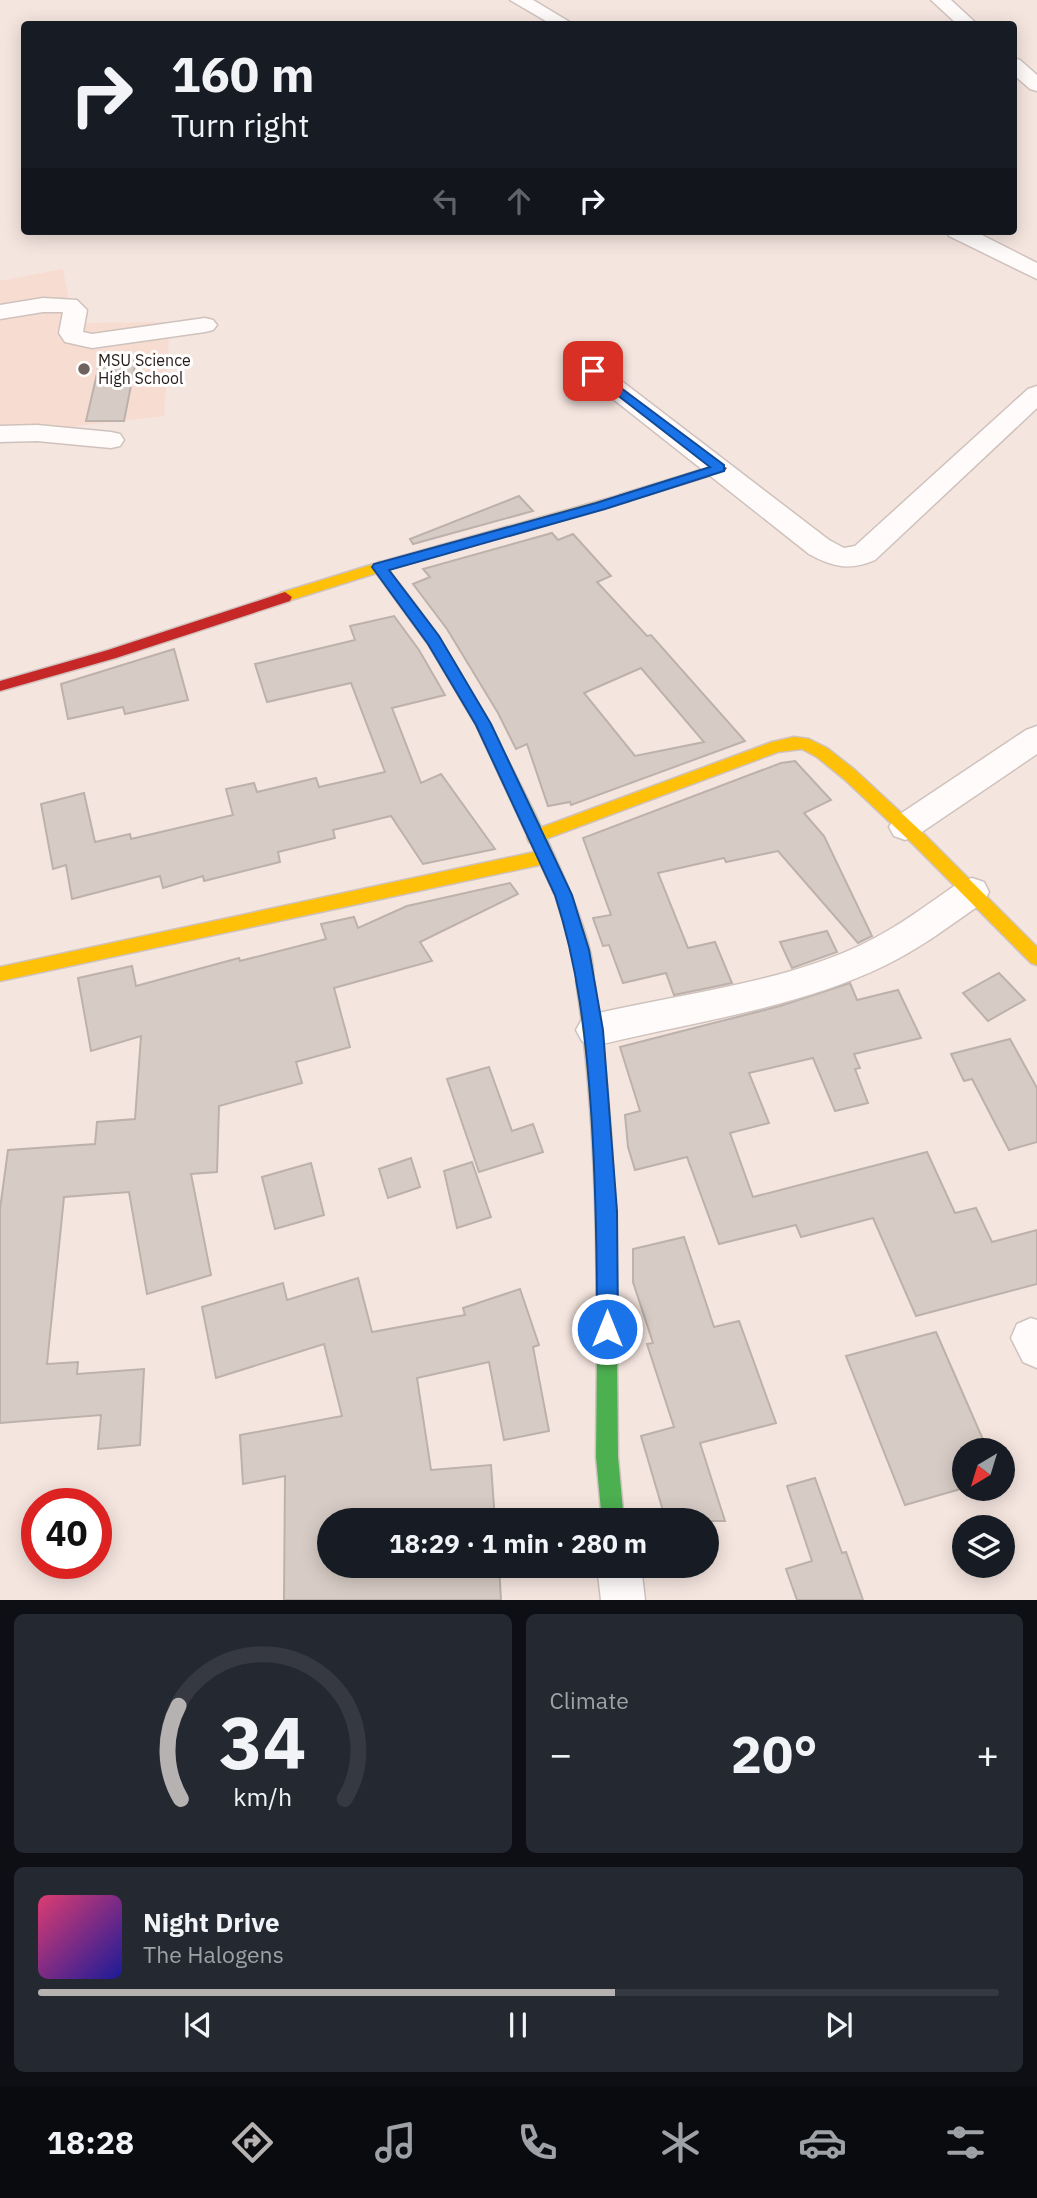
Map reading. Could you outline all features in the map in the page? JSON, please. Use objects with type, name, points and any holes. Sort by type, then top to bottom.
[{"type":"street","points":[[519,0],[558,21]]},
{"type":"street","points":[[940,0],[964,21]]},
{"type":"street","points":[[1017,68],[1037,85]]},
{"type":"street","points":[[965,235],[1037,272]]},
{"type":"street","points":[[0,312],[43,305],[69,305],[75,310],[71,333],[73,337],[92,341],[205,325]]},
{"type":"street","points":[[593,371],[819,547],[836,557],[856,558],[877,543],[1037,394]]},
{"type":"street","points":[[0,435],[37,433],[111,440]]},
{"type":"street","points":[[0,685],[99,657],[379,567],[575,514],[720,468]]},
{"type":"street","points":[[379,567],[433,640],[483,724],[571,918],[580,950],[594,1030],[607,1211],[607,1457],[612,1508]]},
{"type":"street","points":[[905,827],[1037,738]]},
{"type":"street","points":[[535,837],[789,743],[804,743],[824,754],[905,827],[1037,958]]},
{"type":"street","points":[[0,974],[544,857]]},
{"type":"street","points":[[594,1030],[763,992],[859,962],[900,941],[972,892]]},
{"type":"street","points":[[620,1578],[623,1600]]},
{"type":"shaded area","name":"MSU Science High School","points":[[63,269],[73,323],[170,322],[164,416],[0,435],[0,281]]},
{"type":"building","points":[[136,360],[124,421],[86,421],[100,361]]},
{"type":"building","points":[[519,496],[533,511],[413,544],[410,539]]},
{"type":"building","points":[[552,533],[558,540],[573,534],[611,576],[597,582],[647,636],[651,635],[745,741],[571,805],[570,802],[548,806],[527,744],[516,749],[498,713],[447,629],[413,584],[430,577],[423,569]],"holes":[[[641,668],[704,742],[635,756],[584,693]]]},
{"type":"building","points":[[394,616],[419,650],[445,695],[392,708],[421,783],[441,774],[495,849],[423,864],[391,816],[333,830],[335,838],[278,852],[280,862],[204,881],[203,876],[163,888],[160,876],[72,899],[66,865],[53,869],[41,804],[84,793],[95,842],[130,834],[131,839],[233,815],[226,789],[254,783],[257,792],[316,778],[319,787],[385,772],[351,683],[267,702],[255,664],[355,640],[350,626]]},
{"type":"building","points":[[174,649],[188,700],[125,714],[123,707],[68,719],[61,684]]},
{"type":"building","points":[[795,761],[831,800],[804,813],[824,836],[872,936],[858,943],[778,851],[726,862],[724,858],[658,873],[688,948],[715,942],[732,983],[674,995],[666,973],[623,983],[609,945],[603,946],[593,918],[611,915],[583,838],[781,763]]},
{"type":"building","points":[[510,883],[518,894],[420,942],[432,961],[334,988],[350,1047],[296,1062],[302,1083],[219,1106],[217,1172],[191,1174],[211,1275],[147,1294],[129,1192],[64,1197],[47,1364],[78,1362],[77,1374],[144,1369],[140,1445],[98,1449],[101,1415],[0,1423],[0,1209],[8,1150],[95,1144],[97,1122],[135,1119],[141,1036],[91,1051],[78,978],[132,966],[136,986],[239,958],[240,961],[326,939],[321,924],[354,917],[358,928],[407,906]]},
{"type":"building","points":[[827,931],[837,952],[792,968],[780,942]]},
{"type":"building","points":[[999,973],[1025,1000],[988,1021],[963,993]]},
{"type":"building","points":[[850,983],[857,1000],[898,990],[921,1038],[854,1054],[860,1068],[855,1069],[868,1103],[835,1111],[813,1058],[749,1073],[769,1123],[730,1133],[753,1197],[927,1152],[955,1213],[976,1208],[992,1242],[1037,1230],[1037,1284],[916,1316],[873,1218],[801,1237],[796,1225],[719,1244],[687,1157],[635,1170],[628,1147],[625,1115],[640,1111],[620,1047],[780,1006]]},
{"type":"building","points":[[1010,1039],[1037,1088],[1037,1142],[1009,1150],[972,1079],[964,1081],[951,1054]]},
{"type":"building","points":[[489,1067],[512,1131],[533,1124],[543,1152],[479,1172],[447,1079]]},
{"type":"building","points":[[411,1158],[420,1187],[388,1198],[379,1169]]},
{"type":"building","points":[[472,1162],[491,1217],[457,1228],[444,1171]]},
{"type":"building","points":[[311,1163],[324,1215],[275,1229],[262,1177]]},
{"type":"building","points":[[684,1237],[714,1327],[739,1321],[776,1423],[700,1443],[725,1521],[719,1521],[719,1508],[662,1508],[641,1436],[674,1427],[647,1344],[653,1343],[633,1282],[633,1249]]},
{"type":"building","points":[[358,1278],[372,1332],[465,1315],[463,1308],[520,1289],[539,1345],[533,1347],[549,1431],[504,1440],[489,1362],[417,1378],[431,1470],[491,1465],[494,1508],[317,1508],[317,1578],[500,1578],[501,1600],[284,1600],[285,1476],[243,1484],[240,1435],[342,1416],[324,1344],[216,1378],[202,1307],[283,1283],[287,1300]]},
{"type":"building","points":[[936,1332],[982,1438],[952,1438],[952,1491],[905,1505],[846,1356]]},
{"type":"building","points":[[815,1478],[842,1553],[846,1552],[863,1600],[797,1600],[786,1569],[812,1561],[787,1486]]},
{"type":"traffic: fast","points":[[379,567],[433,640],[483,724],[563,895],[580,950],[585,981]]},
{"type":"traffic: fast","points":[[607,1353],[607,1457],[612,1508]]},
{"type":"traffic: slow","points":[[285,597],[379,567],[624,498]]},
{"type":"traffic: slow","points":[[535,837],[777,746],[804,743],[849,774],[883,805],[1037,958]]},
{"type":"traffic: slow","points":[[0,974],[544,857]]},
{"type":"traffic: slow","points":[[585,981],[602,1120],[607,1353]]},
{"type":"traffic: jam","points":[[624,498],[720,468]]},
{"type":"traffic: jam","points":[[0,686],[111,654],[285,597]]},
{"type":"place","name":"MSU Science High School","points":[[84,369]]},
{"type":"route","points":[[593,371],[720,468],[600,506],[379,567],[433,640],[483,724],[563,895],[571,918],[580,950],[594,1030],[607,1211],[607,1329]]}]
